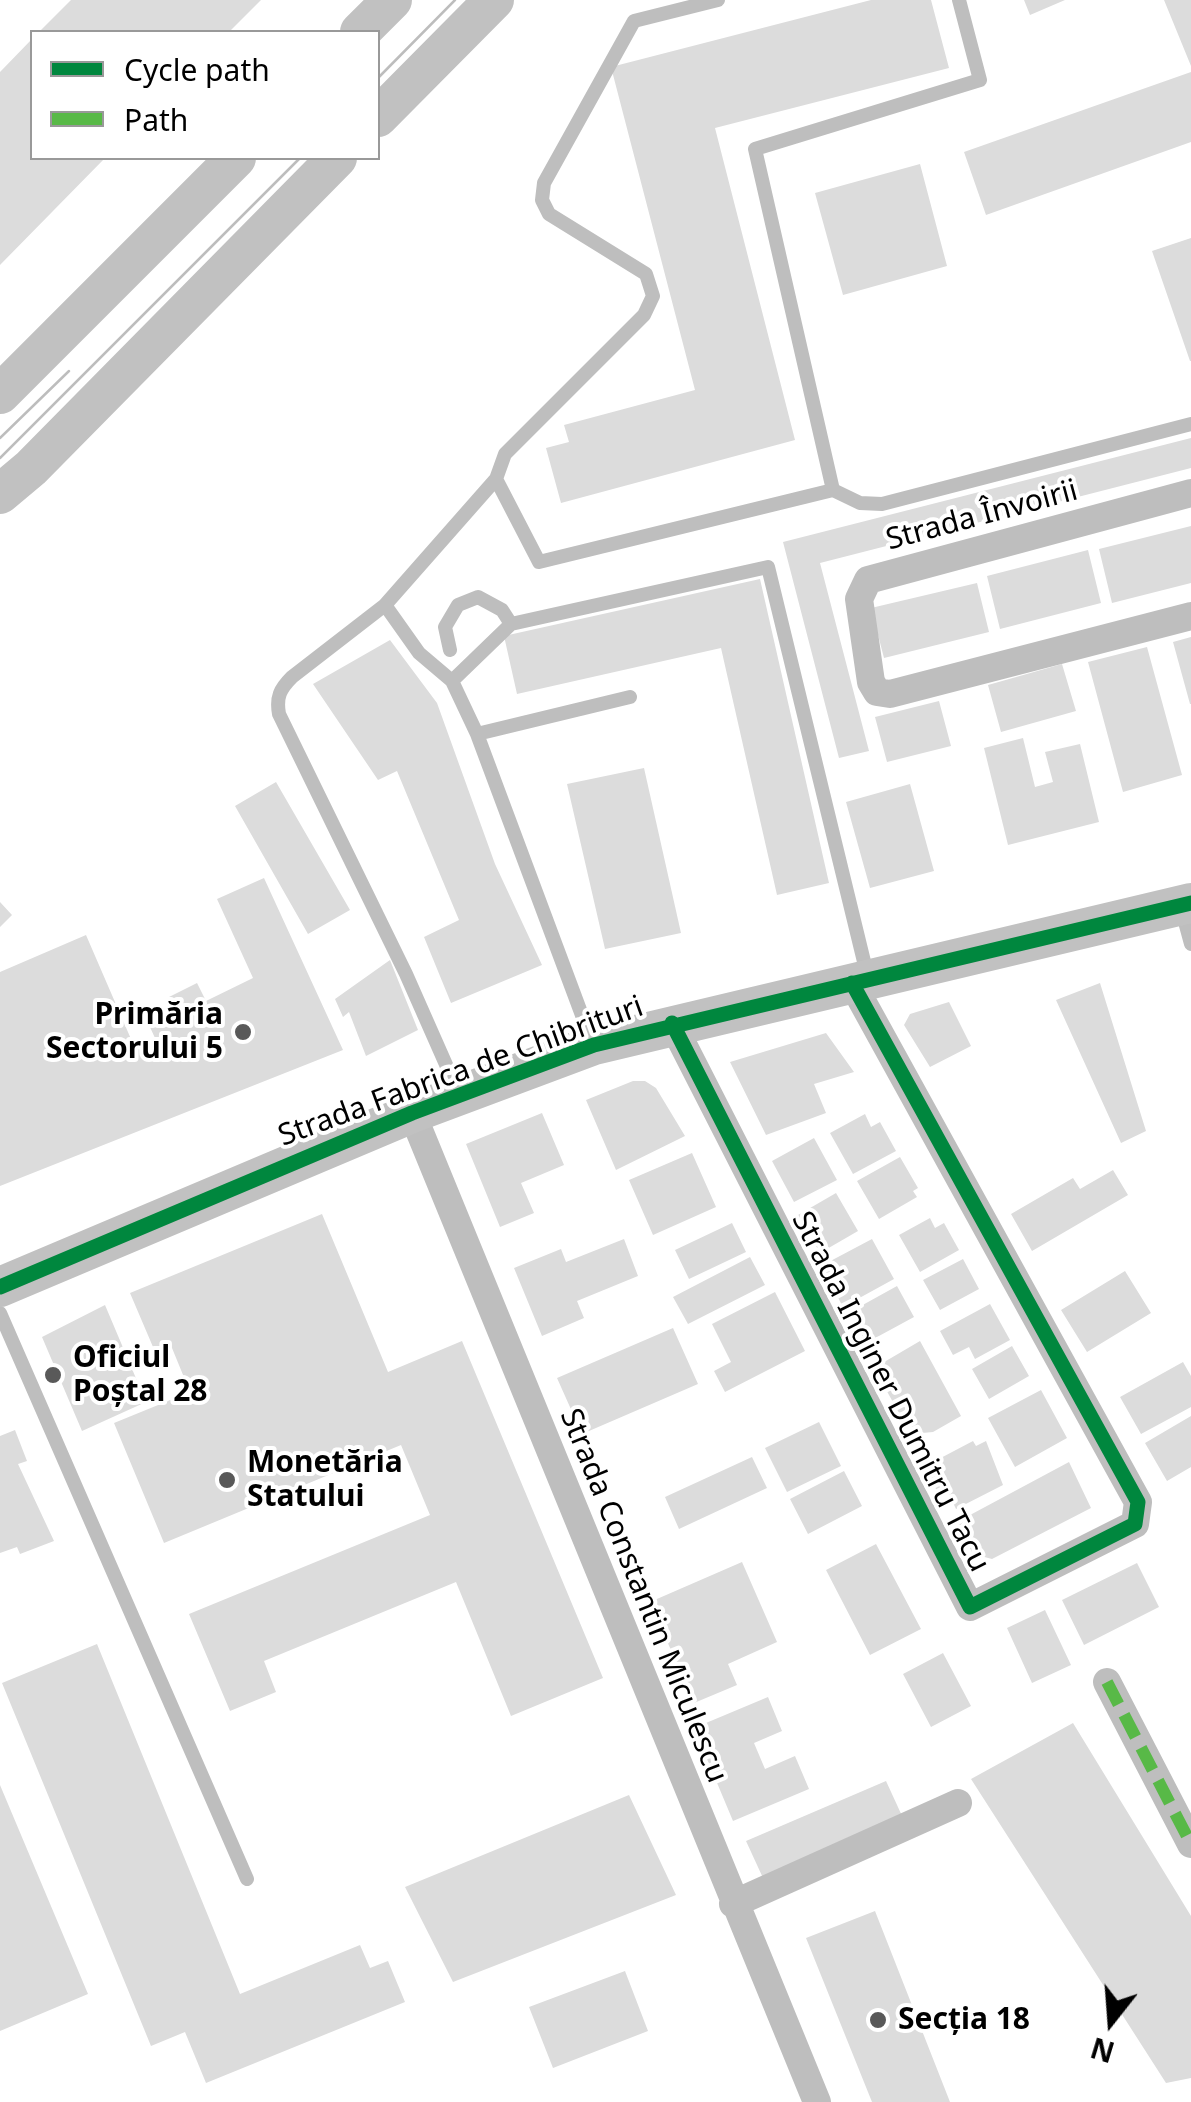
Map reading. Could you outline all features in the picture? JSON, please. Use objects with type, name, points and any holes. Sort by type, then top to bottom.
[{"type":"street","points":[[362,30],[392,0]]},
{"type":"street","points":[[380,114],[494,0]]},
{"type":"street","points":[[0,394],[234,160]]},
{"type":"street","points":[[0,494],[32,468],[335,160]]},
{"type":"street","name":"Strada Învoirii","points":[[1191,493],[868,580],[858,599],[871,682],[877,692],[890,694],[1191,616]]},
{"type":"street","name":"Strada Fabrica de Chibrituri","points":[[0,1287],[412,1113],[594,1045],[672,1023],[1186,904]]},
{"type":"street","name":"Strada Inginer Dumitru Tacu","points":[[672,1023],[970,1607],[1135,1524],[1138,1502],[860,980]]},
{"type":"street","name":"Strada Constantin Miculescu","points":[[412,1113],[817,2102]]},
{"type":"street","points":[[1107,1682],[1191,1844]]},
{"type":"street","points":[[734,1904],[958,1803]]},
{"type":"lane","points":[[459,1095],[406,974],[279,714],[277,701],[281,687],[292,677],[385,606],[496,479],[505,454],[644,315],[653,296],[646,274],[549,214],[542,200],[544,182],[634,20],[718,0]]},
{"type":"lane","points":[[833,490],[755,149],[980,80],[959,0]]},
{"type":"lane","points":[[496,479],[538,562],[833,490],[860,503],[882,504],[1191,424]]},
{"type":"lane","points":[[452,681],[511,624],[768,567],[860,980]]},
{"type":"lane","points":[[450,650],[445,627],[458,606],[468,601],[478,597],[502,610],[511,624]]},
{"type":"lane","points":[[385,606],[419,653],[452,681],[477,734],[594,1045]]},
{"type":"lane","points":[[477,734],[630,697]]},
{"type":"lane","points":[[1186,904],[1191,944]]},
{"type":"lane","points":[[0,1313],[247,1879]]},
{"type":"building","points":[[71,0],[261,0],[231,30],[41,30]]},
{"type":"building","points":[[871,0],[931,0],[949,68],[715,128],[795,440],[561,503],[546,448],[569,442],[564,425],[695,390],[611,67]]},
{"type":"building","points":[[1024,0],[1065,0],[1030,15]]},
{"type":"building","points":[[1164,0],[1191,0],[1191,66]]},
{"type":"building","points":[[30,41],[30,160],[103,160],[0,265],[0,72]]},
{"type":"building","points":[[1191,72],[1191,142],[986,215],[964,152]]},
{"type":"building","points":[[920,164],[947,266],[843,295],[815,193]]},
{"type":"building","points":[[1191,238],[1191,361],[1190,361],[1152,251]]},
{"type":"building","points":[[1191,438],[1191,468],[820,563],[869,751],[839,758],[783,542]]},
{"type":"building","points":[[1191,526],[1191,583],[1112,603],[1099,549]]},
{"type":"building","points":[[1088,550],[1101,603],[1000,629],[987,576]]},
{"type":"building","points":[[760,579],[829,883],[777,895],[721,648],[517,694],[504,636]]},
{"type":"building","points":[[977,583],[989,632],[884,658],[871,608]]},
{"type":"building","points":[[1191,637],[1191,704],[1190,704],[1173,642]]},
{"type":"building","points":[[390,640],[437,703],[495,864],[542,965],[451,1003],[424,937],[459,920],[397,771],[378,780],[313,684]]},
{"type":"building","points":[[1147,647],[1182,775],[1123,792],[1088,662]]},
{"type":"building","points":[[1062,664],[1076,711],[1001,732],[988,685]]},
{"type":"building","points":[[939,701],[951,746],[887,762],[875,717]]},
{"type":"building","points":[[1023,738],[1035,787],[1053,782],[1045,752],[1080,744],[1099,822],[1008,845],[984,748]]},
{"type":"building","points":[[644,768],[681,933],[605,949],[567,784]]},
{"type":"building","points":[[276,782],[350,910],[308,934],[235,806]]},
{"type":"building","points":[[910,784],[934,871],[870,888],[846,802]]},
{"type":"building","name":"Primăria Sectorului 5","points":[[264,878],[343,1050],[0,1186],[0,972],[86,935],[134,1046],[155,1038],[149,1025],[176,1012],[169,997],[197,983],[206,1001],[253,978],[217,899]]},
{"type":"building","points":[[0,902],[12,915],[0,927]]},
{"type":"building","points":[[390,960],[418,1030],[366,1056],[349,1012],[343,1017],[335,999]]},
{"type":"building","points":[[1100,983],[1146,1131],[1121,1143],[1056,1000]]},
{"type":"building","points":[[949,1002],[971,1046],[930,1067],[904,1025],[910,1014]]},
{"type":"building","points":[[826,1033],[854,1072],[814,1084],[826,1113],[766,1135],[730,1062]]},
{"type":"building","points":[[633,1081],[645,1081],[656,1088],[685,1136],[616,1170],[586,1100]]},
{"type":"building","points":[[542,1113],[564,1165],[521,1183],[534,1213],[500,1227],[466,1144]]},
{"type":"building","points":[[865,1114],[871,1127],[880,1122],[896,1151],[853,1174],[830,1133]]},
{"type":"building","points":[[814,1138],[837,1180],[794,1202],[772,1161]]},
{"type":"building","points":[[692,1153],[716,1207],[653,1235],[629,1180]]},
{"type":"building","points":[[900,1157],[918,1188],[913,1191],[917,1197],[879,1219],[857,1181]]},
{"type":"building","points":[[1113,1170],[1128,1195],[1032,1251],[1011,1214],[1073,1178],[1080,1189]]},
{"type":"building","points":[[836,1193],[858,1231],[820,1253],[798,1215]]},
{"type":"building","name":"Monetăria Statului","points":[[322,1214],[388,1372],[462,1341],[603,1678],[511,1716],[456,1582],[264,1661],[276,1692],[230,1711],[189,1614],[430,1515],[401,1445],[164,1543],[114,1423],[190,1392],[172,1348],[156,1354],[130,1293]]},
{"type":"building","points":[[930,1218],[935,1228],[944,1223],[959,1250],[920,1272],[899,1235]]},
{"type":"building","points":[[732,1223],[746,1252],[689,1279],[675,1250]]},
{"type":"building","points":[[624,1239],[638,1276],[577,1301],[584,1318],[542,1336],[514,1268],[561,1249],[566,1262]]},
{"type":"building","points":[[872,1239],[894,1279],[843,1307],[821,1266]]},
{"type":"building","points":[[750,1257],[765,1285],[688,1324],[673,1297]]},
{"type":"building","points":[[963,1259],[979,1289],[940,1310],[923,1280]]},
{"type":"building","points":[[1125,1271],[1151,1313],[1087,1352],[1061,1310]]},
{"type":"building","points":[[897,1286],[914,1317],[866,1343],[850,1312]]},
{"type":"building","points":[[775,1292],[805,1351],[725,1392],[714,1371],[731,1362],[712,1324]]},
{"type":"building","points":[[990,1304],[1010,1340],[975,1359],[969,1347],[953,1355],[940,1331]]},
{"type":"building","points":[[105,1305],[146,1402],[82,1431],[42,1337]]},
{"type":"building","points":[[673,1328],[698,1384],[582,1434],[557,1378]]},
{"type":"building","points":[[920,1341],[961,1416],[933,1432],[922,1433],[904,1422],[874,1368]]},
{"type":"building","points":[[1012,1346],[1029,1376],[989,1399],[972,1369]]},
{"type":"building","points":[[1183,1362],[1191,1376],[1191,1407],[1141,1434],[1120,1397]]},
{"type":"building","points":[[1041,1390],[1067,1438],[1015,1467],[988,1418]]},
{"type":"building","points":[[1191,1416],[1191,1467],[1167,1481],[1145,1443]]},
{"type":"building","points":[[819,1422],[841,1466],[787,1492],[765,1448]]},
{"type":"building","points":[[15,1430],[27,1461],[18,1464],[54,1541],[20,1554],[17,1547],[0,1553],[0,1436]]},
{"type":"building","points":[[973,1441],[976,1446],[986,1441],[1003,1485],[956,1509],[947,1490],[939,1495],[927,1471],[938,1466],[935,1461]]},
{"type":"building","points":[[752,1457],[767,1488],[679,1529],[665,1497]]},
{"type":"building","points":[[1069,1462],[1091,1508],[992,1559],[973,1554],[957,1522]]},
{"type":"building","points":[[844,1471],[862,1506],[808,1534],[790,1499]]},
{"type":"building","points":[[876,1544],[921,1629],[870,1655],[826,1570]]},
{"type":"building","points":[[742,1562],[777,1642],[728,1664],[737,1685],[694,1703],[650,1602]]},
{"type":"building","points":[[1137,1563],[1159,1607],[1084,1645],[1062,1600]]},
{"type":"building","points":[[1045,1610],[1071,1665],[1032,1683],[1007,1628]]},
{"type":"building","points":[[97,1644],[240,1994],[360,1945],[370,1968],[388,1961],[405,2002],[206,2083],[185,2032],[151,2046],[2,1683]]},
{"type":"building","points":[[943,1653],[971,1706],[931,1727],[903,1674]]},
{"type":"building","points":[[768,1697],[782,1731],[754,1743],[765,1769],[795,1756],[809,1789],[733,1821],[694,1728]]},
{"type":"building","points":[[1073,1723],[1191,1916],[1191,2078],[1166,2083],[971,1779]]},
{"type":"building","points":[[886,1781],[903,1818],[763,1878],[746,1841]]},
{"type":"building","points":[[0,1785],[88,1994],[0,2031]]},
{"type":"building","points":[[629,1795],[676,1895],[453,1982],[405,1887]]},
{"type":"building","name":"Secția 18","points":[[875,1911],[950,2102],[872,2102],[806,1938]]},
{"type":"building","points":[[625,1971],[648,2031],[553,2068],[529,2007]]},
{"type":"tram line","points":[[380,76],[455,0]]},
{"type":"tram line","points":[[0,458],[298,160]]},
{"type":"tram line","points":[[0,438],[69,371]]},
{"type":"marked path","points":[[1107,1682],[1191,1844]]},
{"type":"cycle path","points":[[0,1287],[412,1113],[594,1045],[1191,903]]},
{"type":"cycle path","points":[[672,1023],[970,1607],[1135,1524],[1138,1502],[852,983]]},
{"type":"place","name":"Primăria Sectorului 5","points":[[243,1032]]},
{"type":"place","name":"Oficiul Poștal 28","points":[[53,1375]]},
{"type":"place","name":"Monetăria Statului","points":[[227,1480]]},
{"type":"place","name":"Secția 18","points":[[878,2020]]}]
